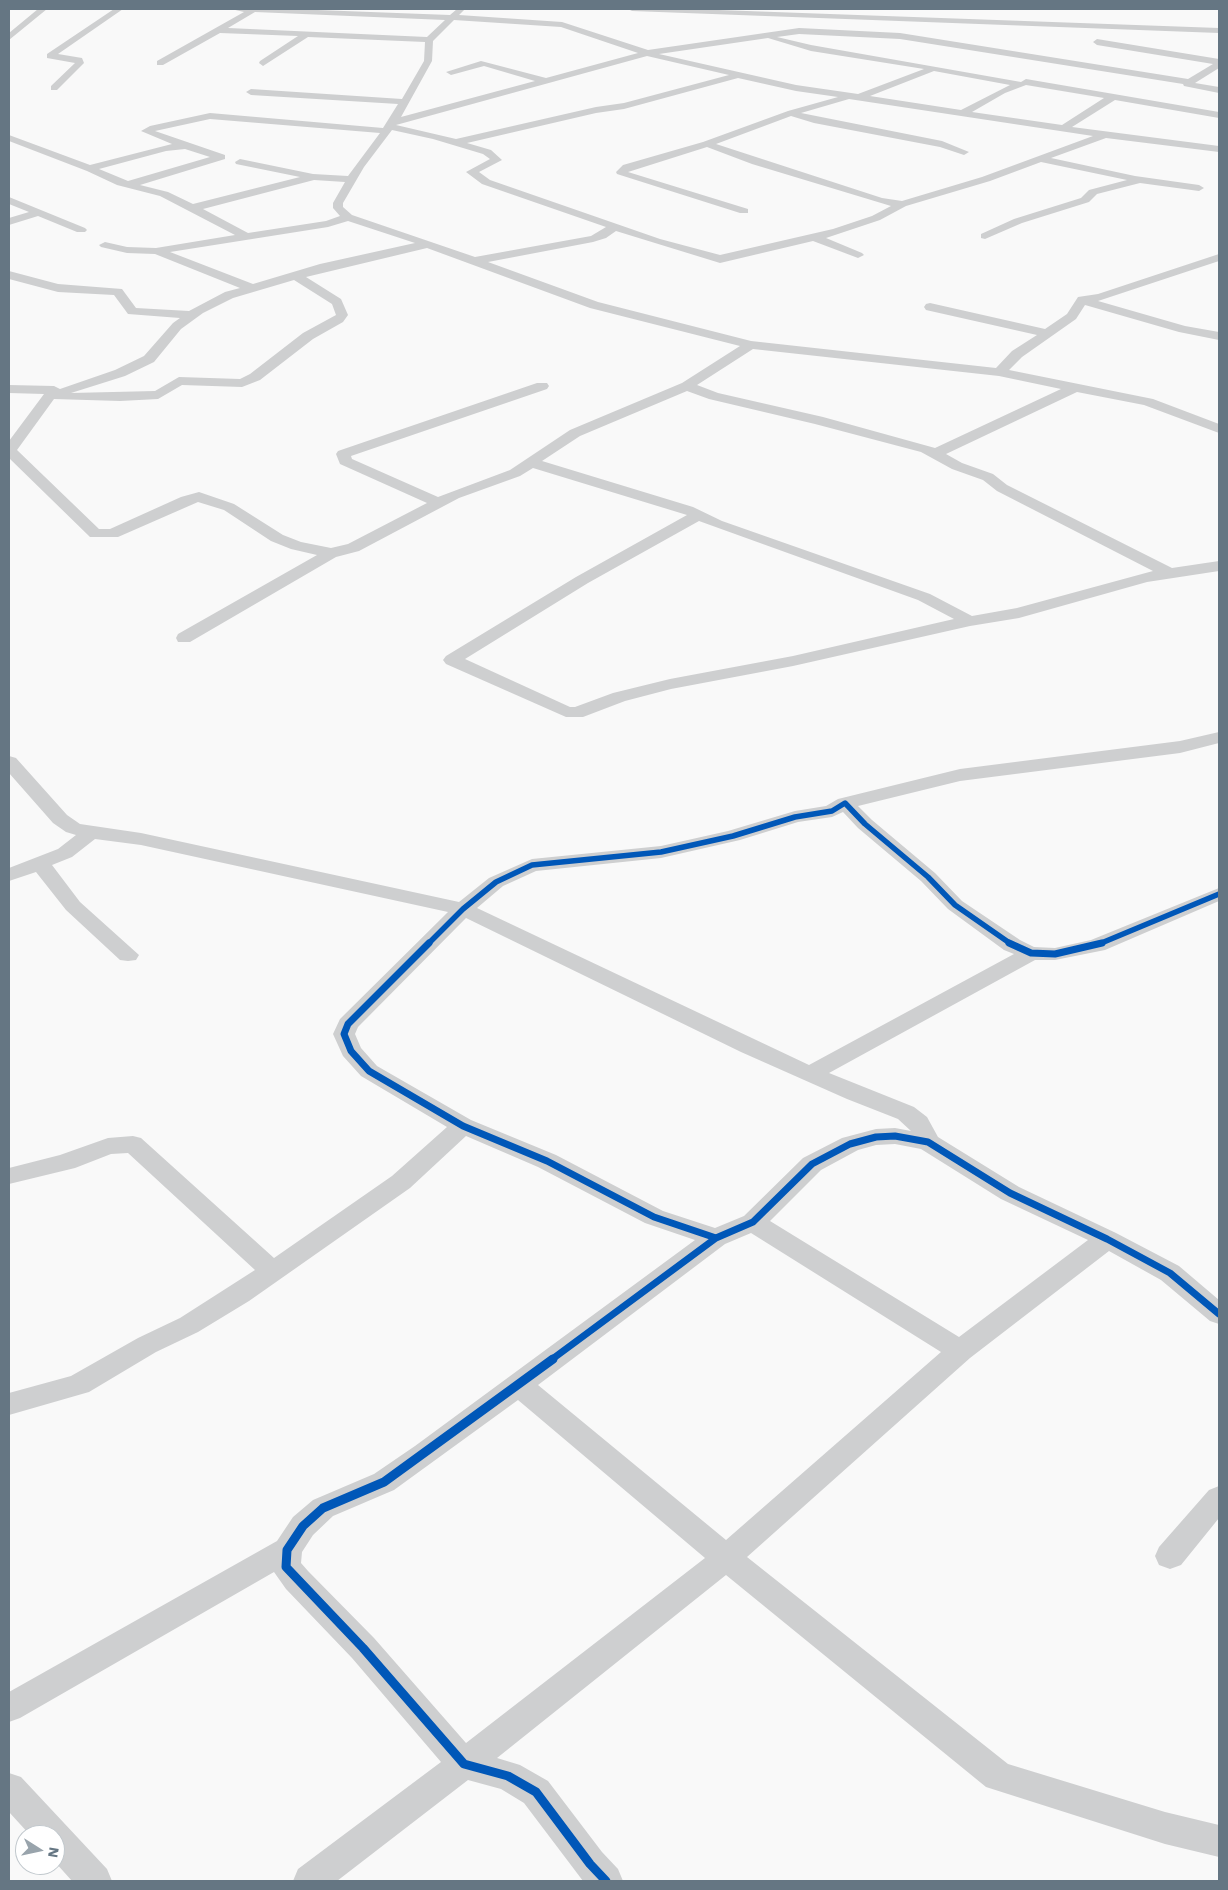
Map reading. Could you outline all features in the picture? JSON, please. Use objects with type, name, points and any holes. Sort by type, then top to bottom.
[{"type":"street","points":[[9,37],[28,23],[42,9]]},
{"type":"street","points":[[54,88],[80,63],[79,60],[50,56],[119,9]]},
{"type":"street","points":[[235,9],[512,20],[562,24],[647,53],[736,76],[796,88],[1219,149]]},
{"type":"street","points":[[460,9],[428,40],[428,61],[405,102],[351,179],[338,203],[338,208],[348,217],[473,260],[594,305],[752,345],[999,372],[1148,402],[1219,428]]},
{"type":"street","points":[[632,9],[1219,31]]},
{"type":"street","points":[[832,17],[836,9]]},
{"type":"street","points":[[160,63],[253,10]]},
{"type":"street","points":[[874,19],[870,27],[883,34]]},
{"type":"street","points":[[9,24],[28,23]]},
{"type":"street","points":[[218,30],[304,36],[428,40]]},
{"type":"street","points":[[389,127],[647,53],[769,37],[799,31],[883,34],[909,37],[1190,82]]},
{"type":"street","points":[[263,63],[304,36]]},
{"type":"street","points":[[769,37],[811,48],[1110,97],[1218,121]]},
{"type":"street","points":[[879,58],[909,37]]},
{"type":"street","points":[[1097,42],[1219,63]]},
{"type":"street","points":[[957,72],[994,50]]},
{"type":"street","points":[[451,72],[484,63],[548,81]]},
{"type":"street","points":[[963,113],[1002,91],[1073,63]]},
{"type":"street","points":[[1219,63],[1187,84],[1219,90]]},
{"type":"street","points":[[744,211],[622,172],[627,167],[707,144],[791,113],[856,97],[934,68]]},
{"type":"street","points":[[456,142],[596,110],[624,106],[736,76]]},
{"type":"street","points":[[1147,84],[1165,78]]},
{"type":"street","points":[[1064,128],[1110,97],[1128,91]]},
{"type":"street","points":[[250,92],[405,102]]},
{"type":"street","points":[[791,113],[814,120],[942,144],[964,152]]},
{"type":"street","points":[[126,185],[221,158],[146,131],[153,128],[210,116],[389,127],[456,142],[487,152],[498,160],[471,172],[486,182],[656,241],[720,259],[814,238],[876,218],[902,204],[986,179],[1106,134]]},
{"type":"street","points":[[1207,147],[1211,135]]},
{"type":"street","points":[[9,138],[91,169],[126,185],[164,194],[246,237]]},
{"type":"street","points":[[707,144],[756,162],[881,201],[902,204]]},
{"type":"street","points":[[91,169],[100,164],[166,148],[186,146]]},
{"type":"street","points":[[1040,159],[1134,179],[1199,188]]},
{"type":"street","points":[[240,162],[314,177],[351,179]]},
{"type":"street","points":[[192,207],[208,205],[314,177]]},
{"type":"street","points":[[985,236],[1018,222],[1085,200],[1093,192],[1136,181],[1134,179]]},
{"type":"street","points":[[9,200],[81,230]]},
{"type":"street","points":[[9,222],[37,213]]},
{"type":"street","points":[[105,245],[127,250],[156,251],[328,224],[348,217]]},
{"type":"street","points":[[473,260],[593,239],[602,236],[614,227]]},
{"type":"street","points":[[814,238],[858,255]]},
{"type":"street","points":[[9,388],[55,392],[137,366],[149,359],[177,326],[192,315],[229,296],[324,267],[428,244]]},
{"type":"street","points":[[156,251],[251,288]]},
{"type":"street","points":[[999,372],[1017,354],[1072,316],[1082,300],[1100,297],[1219,257]]},
{"type":"street","points":[[1204,263],[1219,266]]},
{"type":"street","points":[[9,275],[58,288],[118,292],[132,311],[192,315]]},
{"type":"street","points":[[55,392],[57,396],[63,397],[158,395],[179,381],[242,382],[254,376],[314,332],[339,319],[342,315],[337,302],[296,276]]},
{"type":"street","points":[[1082,300],[1183,329],[1219,336]]},
{"type":"street","points":[[930,307],[1047,333]]},
{"type":"street","points":[[184,638],[241,607],[331,553],[353,548],[438,503],[514,473],[532,463],[575,433],[687,386],[752,345]]},
{"type":"street","points":[[137,366],[188,380]]},
{"type":"street","points":[[438,503],[345,461],[343,454],[542,386]]},
{"type":"street","points":[[687,386],[714,396],[818,420],[936,453],[957,466],[988,477],[1002,488],[1168,573]]},
{"type":"street","points":[[936,453],[1034,405],[1076,387]]},
{"type":"street","points":[[55,392],[9,450],[95,534],[113,534],[186,500],[199,497],[229,507],[276,538],[297,546],[331,553]]},
{"type":"street","points":[[532,463],[642,495],[751,537],[924,596],[970,621]]},
{"type":"street","points":[[698,515],[582,580],[452,660],[566,712],[577,713],[619,697],[670,684],[793,661],[970,621],[1019,613],[1145,577],[1219,566]]},
{"type":"street","points":[[716,1238],[654,1217],[547,1161],[463,1126],[369,1071],[352,1051],[344,1034],[348,1024],[463,909],[496,882],[532,865],[661,852],[733,836],[795,817],[832,811],[845,803],[960,775],[1180,747],[1219,738]]},
{"type":"street","points":[[9,762],[60,819],[73,828],[92,833],[141,839],[463,909],[708,1028],[855,1094],[906,1113],[919,1123],[928,1142]]},
{"type":"street","points":[[845,803],[866,824],[928,877],[954,905],[1012,945],[1031,953],[1055,954],[1097,945],[1219,894]]},
{"type":"street","points":[[9,875],[64,853],[92,833]]},
{"type":"street","points":[[40,864],[73,906],[128,956]]},
{"type":"street","points":[[810,1074],[1031,953]]},
{"type":"street","points":[[9,1404],[79,1384],[147,1345],[189,1325],[272,1271],[401,1182],[463,1126]]},
{"type":"street","points":[[9,1708],[287,1550],[303,1526],[323,1508],[384,1482],[519,1385],[716,1238],[753,1222],[812,1164],[850,1144],[876,1136],[895,1136],[928,1142],[1010,1193],[1107,1239],[1170,1273],[1219,1314]]},
{"type":"street","points":[[9,1176],[66,1162],[108,1146],[133,1144],[272,1271]]},
{"type":"street","points":[[753,1222],[960,1351]]},
{"type":"street","points":[[310,1881],[464,1764],[726,1558],[960,1351],[1107,1239]]},
{"type":"street","points":[[519,1385],[726,1558],[998,1776],[1165,1828],[1219,1841]]},
{"type":"street","points":[[1170,1556],[1219,1498]]},
{"type":"street","points":[[287,1550],[286,1567],[363,1648],[464,1764],[508,1776],[536,1792],[590,1864],[606,1881]]},
{"type":"street","points":[[9,1788],[44,1825]]},
{"type":"street","points":[[65,1848],[95,1881]]},
{"type":"cycle path","points":[[716,1238],[654,1217],[547,1161],[463,1126],[369,1071],[351,1051],[344,1034],[348,1024],[463,909],[496,882],[532,865],[661,852],[733,836],[795,817],[832,811],[845,803],[865,824],[928,877],[955,905],[1012,945],[1031,953],[1055,954],[1097,945],[1219,894]]},
{"type":"cycle path","points":[[606,1881],[590,1864],[536,1792],[508,1776],[464,1764],[363,1648],[297,1580],[286,1567],[287,1550],[303,1526],[323,1508],[384,1482],[425,1454],[716,1238],[753,1222],[812,1164],[850,1144],[876,1137],[895,1136],[928,1142],[1010,1193],[1107,1239],[1170,1273],[1219,1314]]}]
